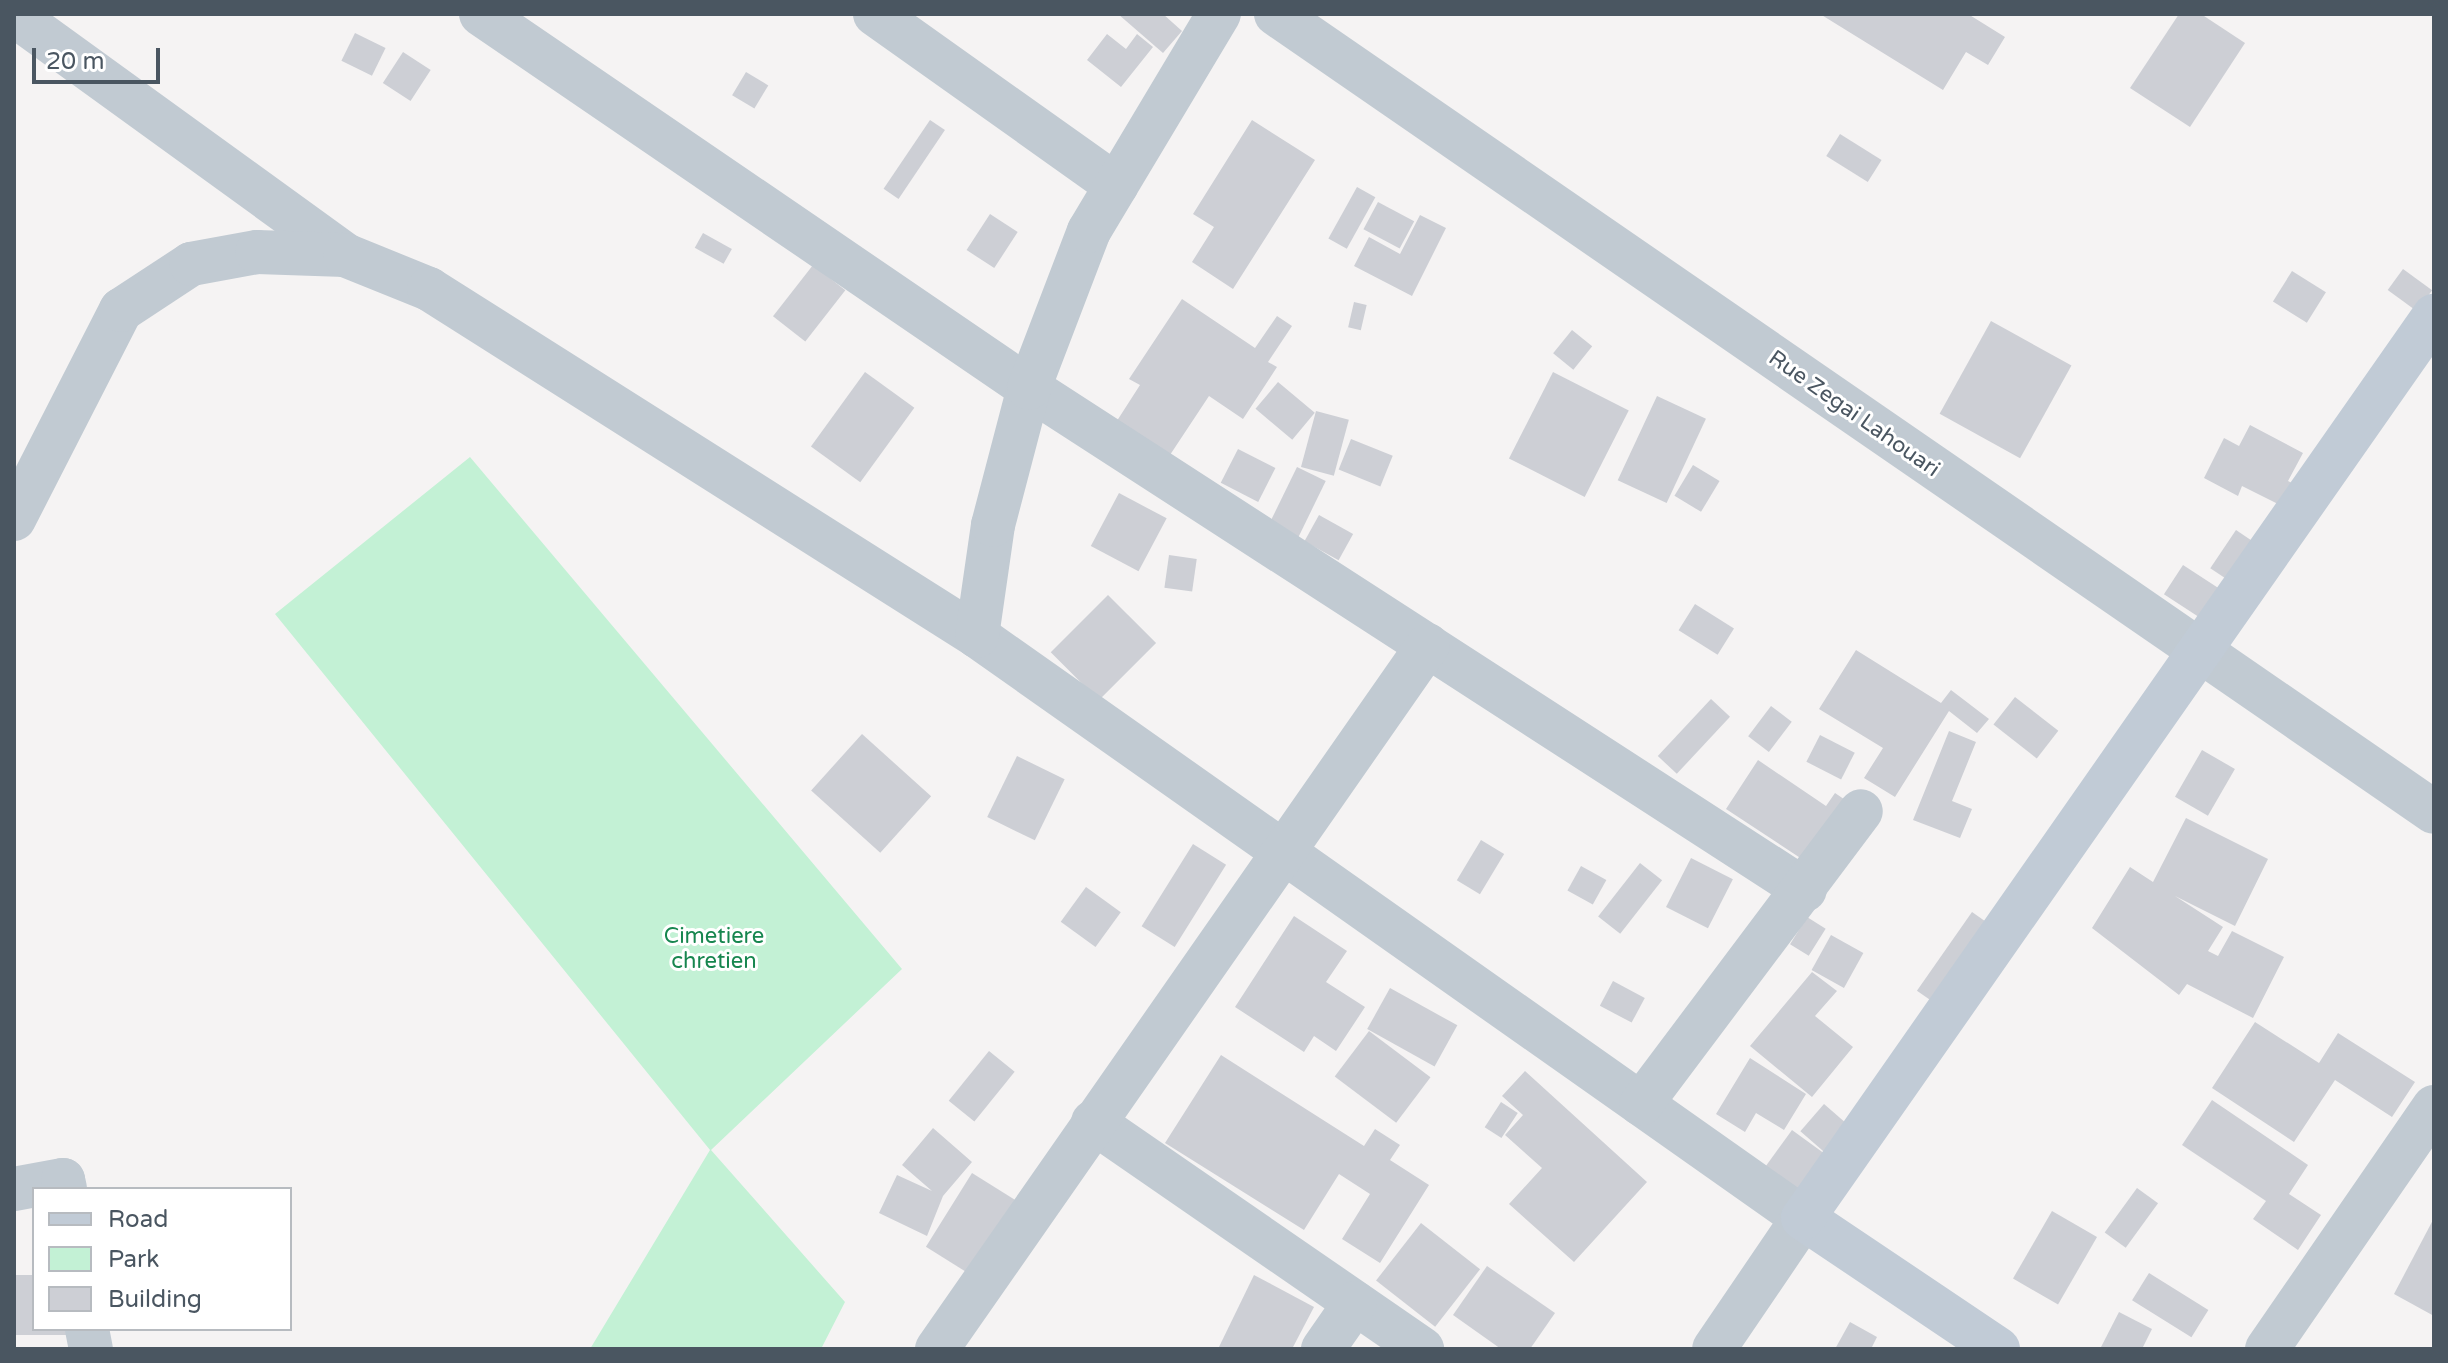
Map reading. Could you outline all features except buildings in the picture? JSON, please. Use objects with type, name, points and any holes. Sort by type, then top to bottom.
[{"type":"main road","points":[[1998,1349],[1803,1218],[2434,316]]},
{"type":"street","points":[[481,14],[1029,388],[1805,890]]},
{"type":"street","points":[[977,636],[993,525],[1029,388],[1089,231],[1219,14]]},
{"type":"street","name":"Rue Zegai Lahouari","points":[[1276,14],[2434,812]]},
{"type":"street","points":[[14,15],[345,255],[429,289],[977,636],[1803,1218],[1714,1349]]},
{"type":"street","points":[[894,19],[1116,185]]},
{"type":"street","points":[[14,519],[121,310],[191,264],[257,252],[345,255]]},
{"type":"street","points":[[937,1349],[1280,852],[1428,645]]},
{"type":"street","points":[[1641,1104],[1805,890],[1861,811]]},
{"type":"street","points":[[2267,1349],[2434,1107]]},
{"type":"street","points":[[1093,1122],[1422,1349]]},
{"type":"street","points":[[14,1189],[63,1180],[65,1187]]},
{"type":"street","points":[[1323,1349],[1355,1303]]},
{"type":"green space","name":"Cimetiere chretien","points":[[470,457],[902,969],[711,1150],[845,1302],[821,1349],[590,1349],[710,1150],[275,614]]}]
